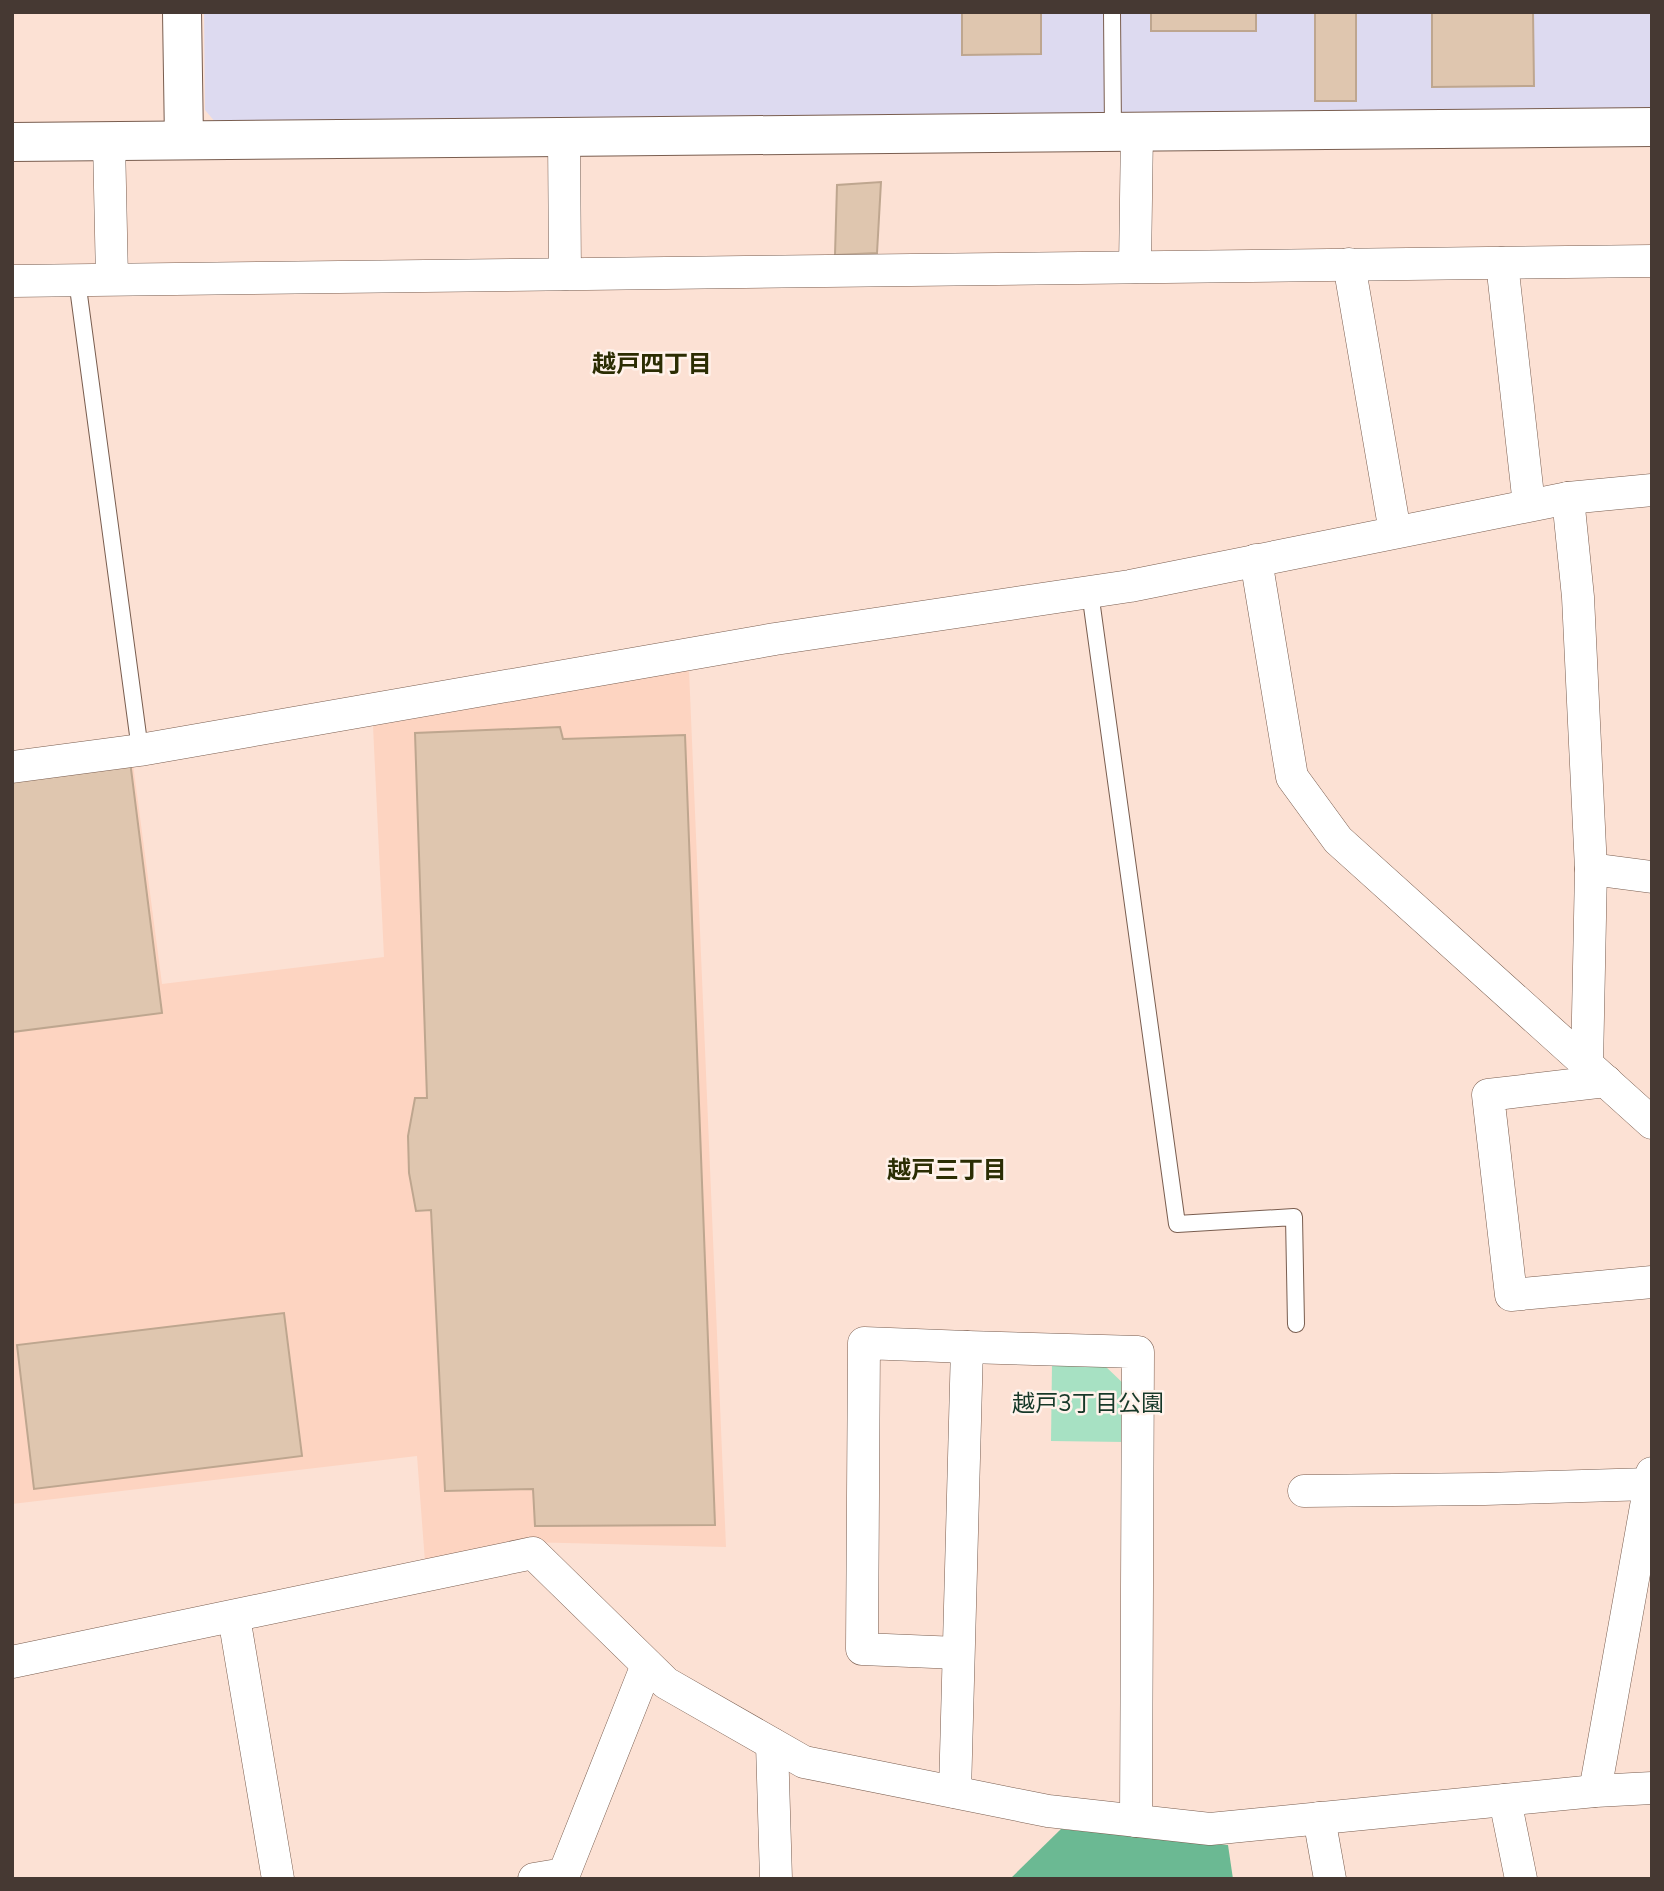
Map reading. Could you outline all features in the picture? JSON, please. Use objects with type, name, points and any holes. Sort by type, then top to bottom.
[{"type":"street","points":[[183,12],[184,140]]},
{"type":"street","points":[[12,142],[1652,127]]},
{"type":"street","points":[[1125,131],[1135,267]]},
{"type":"street","points":[[564,136],[565,274]]},
{"type":"street","points":[[109,141],[112,279]]},
{"type":"street","points":[[12,281],[1652,261]]},
{"type":"street","points":[[1502,262],[1529,505]]},
{"type":"street","points":[[1349,264],[1395,532]]},
{"type":"street","points":[[12,766],[140,750],[775,639],[1090,592],[1529,505],[1568,498],[1652,490]]},
{"type":"street","points":[[1568,498],[1578,597],[1591,869],[1596,1073]]},
{"type":"street","points":[[1256,560],[1292,777],[1338,840],[1652,1123]]},
{"type":"street","points":[[1591,869],[1652,877]]},
{"type":"street","points":[[1596,1073],[1488,1095],[1511,1295],[1652,1282]]},
{"type":"street","points":[[958,1653],[862,1649],[864,1343],[1138,1352],[1136,1821]]},
{"type":"street","points":[[955,1792],[967,1347]]},
{"type":"street","points":[[1304,1491],[1485,1489],[1651,1479],[1595,1791]]},
{"type":"street","points":[[12,1662],[533,1553],[666,1683],[804,1762],[1048,1811],[1210,1829],[1595,1791],[1652,1788]]},
{"type":"street","points":[[234,1617],[278,1879]]},
{"type":"street","points":[[534,1879],[564,1874],[647,1665]]},
{"type":"street","points":[[772,1744],[776,1879]]},
{"type":"street","points":[[1504,1800],[1521,1879]]},
{"type":"street","points":[[1319,1818],[1331,1879]]},
{"type":"lane","points":[[1112,12],[1125,131]]},
{"type":"lane","points":[[77,280],[140,750]]},
{"type":"lane","points":[[1090,592],[1177,1224],[1294,1217],[1296,1324]]},
{"type":"shaded area","points":[[204,12],[1652,12],[1652,113],[216,123],[205,110]]},
{"type":"shaded area","points":[[689,670],[726,1547],[525,1542],[425,1562],[417,1456],[12,1504],[12,778],[133,764],[162,984],[384,957],[373,726]]},
{"type":"green space","name":"越戸3丁目公園","points":[[1052,1364],[1104,1365],[1126,1386],[1124,1442],[1051,1441]]},
{"type":"green space","points":[[1061,1829],[1228,1845],[1233,1879],[1010,1879]]},
{"type":"building","points":[[962,12],[1041,12],[1041,54],[962,55]]},
{"type":"building","points":[[1151,12],[1256,12],[1256,31],[1151,31]]},
{"type":"building","points":[[1315,12],[1356,12],[1356,101],[1315,101]]},
{"type":"building","points":[[1432,12],[1533,12],[1534,86],[1432,87]]},
{"type":"building","points":[[881,182],[877,253],[835,255],[837,185]]},
{"type":"building","points":[[560,727],[563,739],[685,735],[715,1525],[535,1526],[533,1489],[445,1491],[431,1210],[416,1211],[409,1173],[408,1136],[415,1098],[427,1098],[415,733]]},
{"type":"building","points":[[130,761],[162,1013],[12,1032],[12,776]]},
{"type":"building","points":[[284,1313],[302,1456],[34,1489],[17,1345]]},
{"type":"district","name":"越戸四丁目","points":[[652,364]]},
{"type":"district","name":"越戸三丁目","points":[[947,1170]]}]
